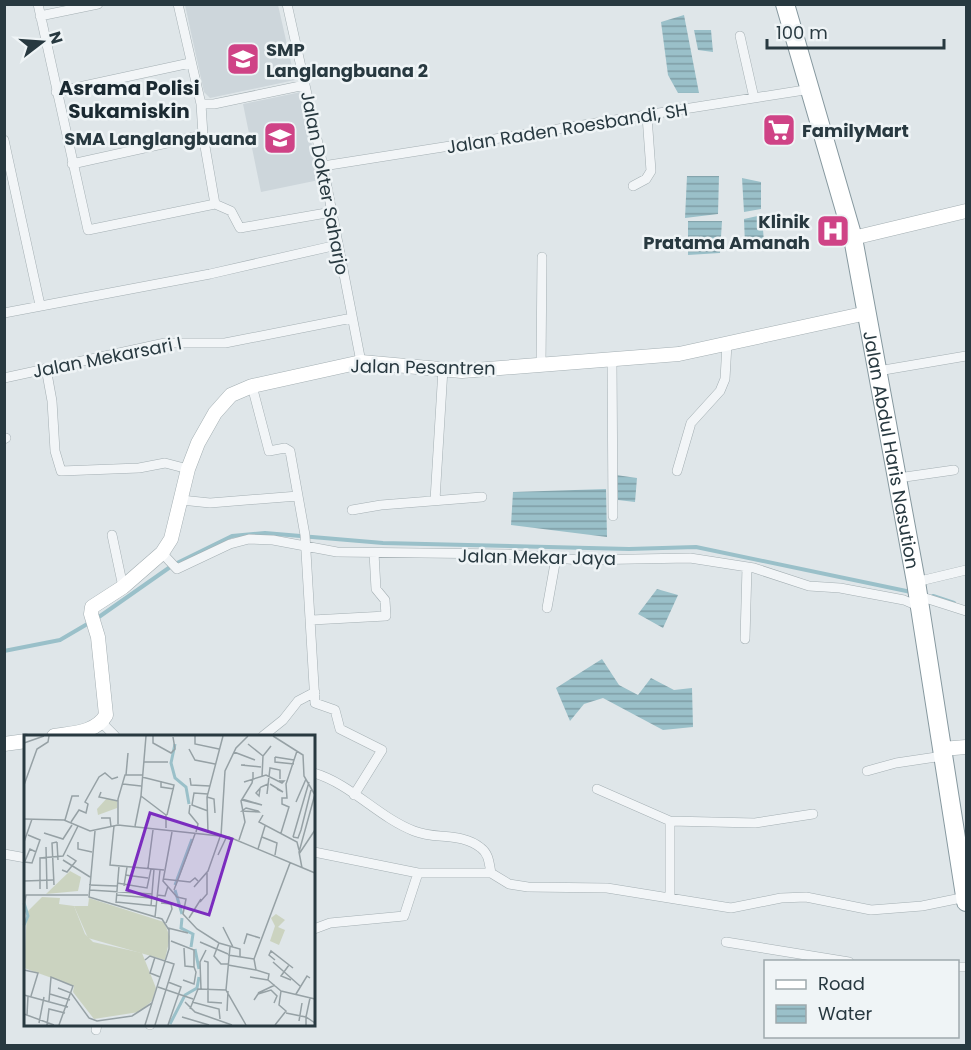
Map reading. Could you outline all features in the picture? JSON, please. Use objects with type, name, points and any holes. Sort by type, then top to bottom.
[{"type":"highway","name":"Jalan Abdul Haris Nasution","points":[[785,4],[853,238],[918,594],[966,900]]},
{"type":"street","points":[[38,4],[87,230],[215,204],[231,211],[240,228],[332,212]]},
{"type":"street","points":[[40,16],[98,4]]},
{"type":"street","points":[[178,4],[201,104],[203,135],[215,204]]},
{"type":"street","name":"Jalan Dokter Saharjo","points":[[287,4],[323,166],[361,362]]},
{"type":"street","points":[[740,36],[754,98]]},
{"type":"street","points":[[56,92],[190,63]]},
{"type":"street","points":[[201,104],[214,104],[305,85]]},
{"type":"street","name":"Jalan Raden Roesbandi, SH","points":[[323,166],[811,89]]},
{"type":"street","points":[[633,186],[646,179],[651,171],[646,116]]},
{"type":"street","points":[[72,164],[203,135]]},
{"type":"street","points":[[4,140],[40,305]]},
{"type":"street","points":[[853,238],[966,211]]},
{"type":"street","points":[[4,313],[210,274],[337,245]]},
{"type":"street","points":[[541,365],[542,257]]},
{"type":"street","name":"Jalan Pesantren","points":[[102,723],[106,715],[98,637],[91,614],[92,607],[169,561],[171,539],[188,469],[198,443],[214,413],[231,395],[252,386],[361,362],[462,371],[679,354],[867,313]]},
{"type":"street","name":"Jalan Mekarsari I","points":[[4,378],[165,343],[225,343],[352,318]]},
{"type":"street","points":[[677,471],[691,423],[720,391],[725,379],[727,344]]},
{"type":"street","points":[[878,370],[966,356]]},
{"type":"street","points":[[612,360],[613,516]]},
{"type":"street","points":[[46,368],[52,401],[58,468],[67,472],[139,468],[165,463],[188,469]]},
{"type":"street","points":[[435,500],[443,369]]},
{"type":"street","points":[[252,386],[269,451],[285,448],[290,451],[306,542],[316,705],[335,711],[340,729],[382,750],[354,795]]},
{"type":"street","points":[[898,478],[954,470]]},
{"type":"street","points":[[181,500],[210,503],[298,496]]},
{"type":"street","points":[[352,510],[482,497]]},
{"type":"street","points":[[112,535],[123,587]]},
{"type":"street","name":"Jalan Mekar Jaya","points":[[169,561],[177,569],[230,544],[249,539],[306,542],[374,553],[506,554],[556,558],[690,558],[747,567],[809,586],[918,594],[966,611]]},
{"type":"street","points":[[312,620],[386,616],[385,600],[376,589],[374,553]]},
{"type":"street","points":[[547,608],[556,558]]},
{"type":"street","points":[[745,639],[747,567]]},
{"type":"street","points":[[918,594],[966,570]]},
{"type":"street","points":[[264,735],[283,720],[298,701],[315,692]]},
{"type":"street","points":[[59,735],[91,729],[102,723],[114,735]]},
{"type":"street","points":[[4,744],[24,741]]},
{"type":"street","points":[[867,771],[966,747]]},
{"type":"street","points":[[315,774],[354,795],[389,820],[417,832],[468,840],[483,848],[488,856],[491,873]]},
{"type":"street","points":[[597,789],[670,821],[755,823],[813,814]]},
{"type":"street","points":[[670,821],[670,898]]},
{"type":"street","points":[[315,852],[418,873],[491,873],[509,884],[528,887],[607,888],[731,908],[781,898],[806,897],[871,910],[966,900]]},
{"type":"street","points":[[4,854],[24,858]]},
{"type":"street","points":[[315,929],[330,923],[404,916],[418,873]]},
{"type":"street","points":[[726,942],[837,960]]},
{"type":"shaded area","name":"SMP Langlangbuana 2","points":[[185,5],[278,5],[295,80],[210,98],[204,92]]},
{"type":"shaded area","name":"SMA Langlangbuana","points":[[301,92],[319,180],[261,192],[243,104]]},
{"type":"water","points":[[684,15],[699,93],[678,93],[668,75],[661,22]]},
{"type":"water","points":[[694,30],[711,30],[713,52],[698,50]]},
{"type":"water","points":[[687,176],[719,176],[718,214],[685,218]]},
{"type":"water","points":[[742,178],[761,182],[761,209],[744,212]]},
{"type":"water","points":[[762,215],[764,243],[745,245],[744,219]]},
{"type":"water","points":[[688,221],[722,221],[720,253],[688,255]]},
{"type":"water","points":[[616,475],[637,478],[635,502],[618,500]]},
{"type":"water","points":[[606,489],[607,537],[511,525],[513,492]]},
{"type":"water","points":[[657,589],[678,595],[663,628],[638,614]]},
{"type":"water","points":[[602,659],[619,685],[638,695],[651,678],[674,690],[692,688],[693,727],[663,730],[603,698],[584,704],[570,721],[556,688]]},
{"type":"waterway","points":[[96,619],[173,565],[232,536],[265,533],[383,543],[629,549],[696,547],[911,592]]},
{"type":"waterway","points":[[933,596],[954,603]]},
{"type":"waterway","points":[[4,651],[60,640],[89,623]]},
{"type":"place","name":"SMP Langlangbuana 2","points":[[243,59]]},
{"type":"place","name":"FamilyMart","points":[[779,130]]},
{"type":"place","name":"SMA Langlangbuana","points":[[280,138]]},
{"type":"place","name":"Klinik Pratama Amanah","points":[[833,231]]},
{"type":"district","name":"Asrama Polisi Sukamiskin","points":[[129,100]]}]
